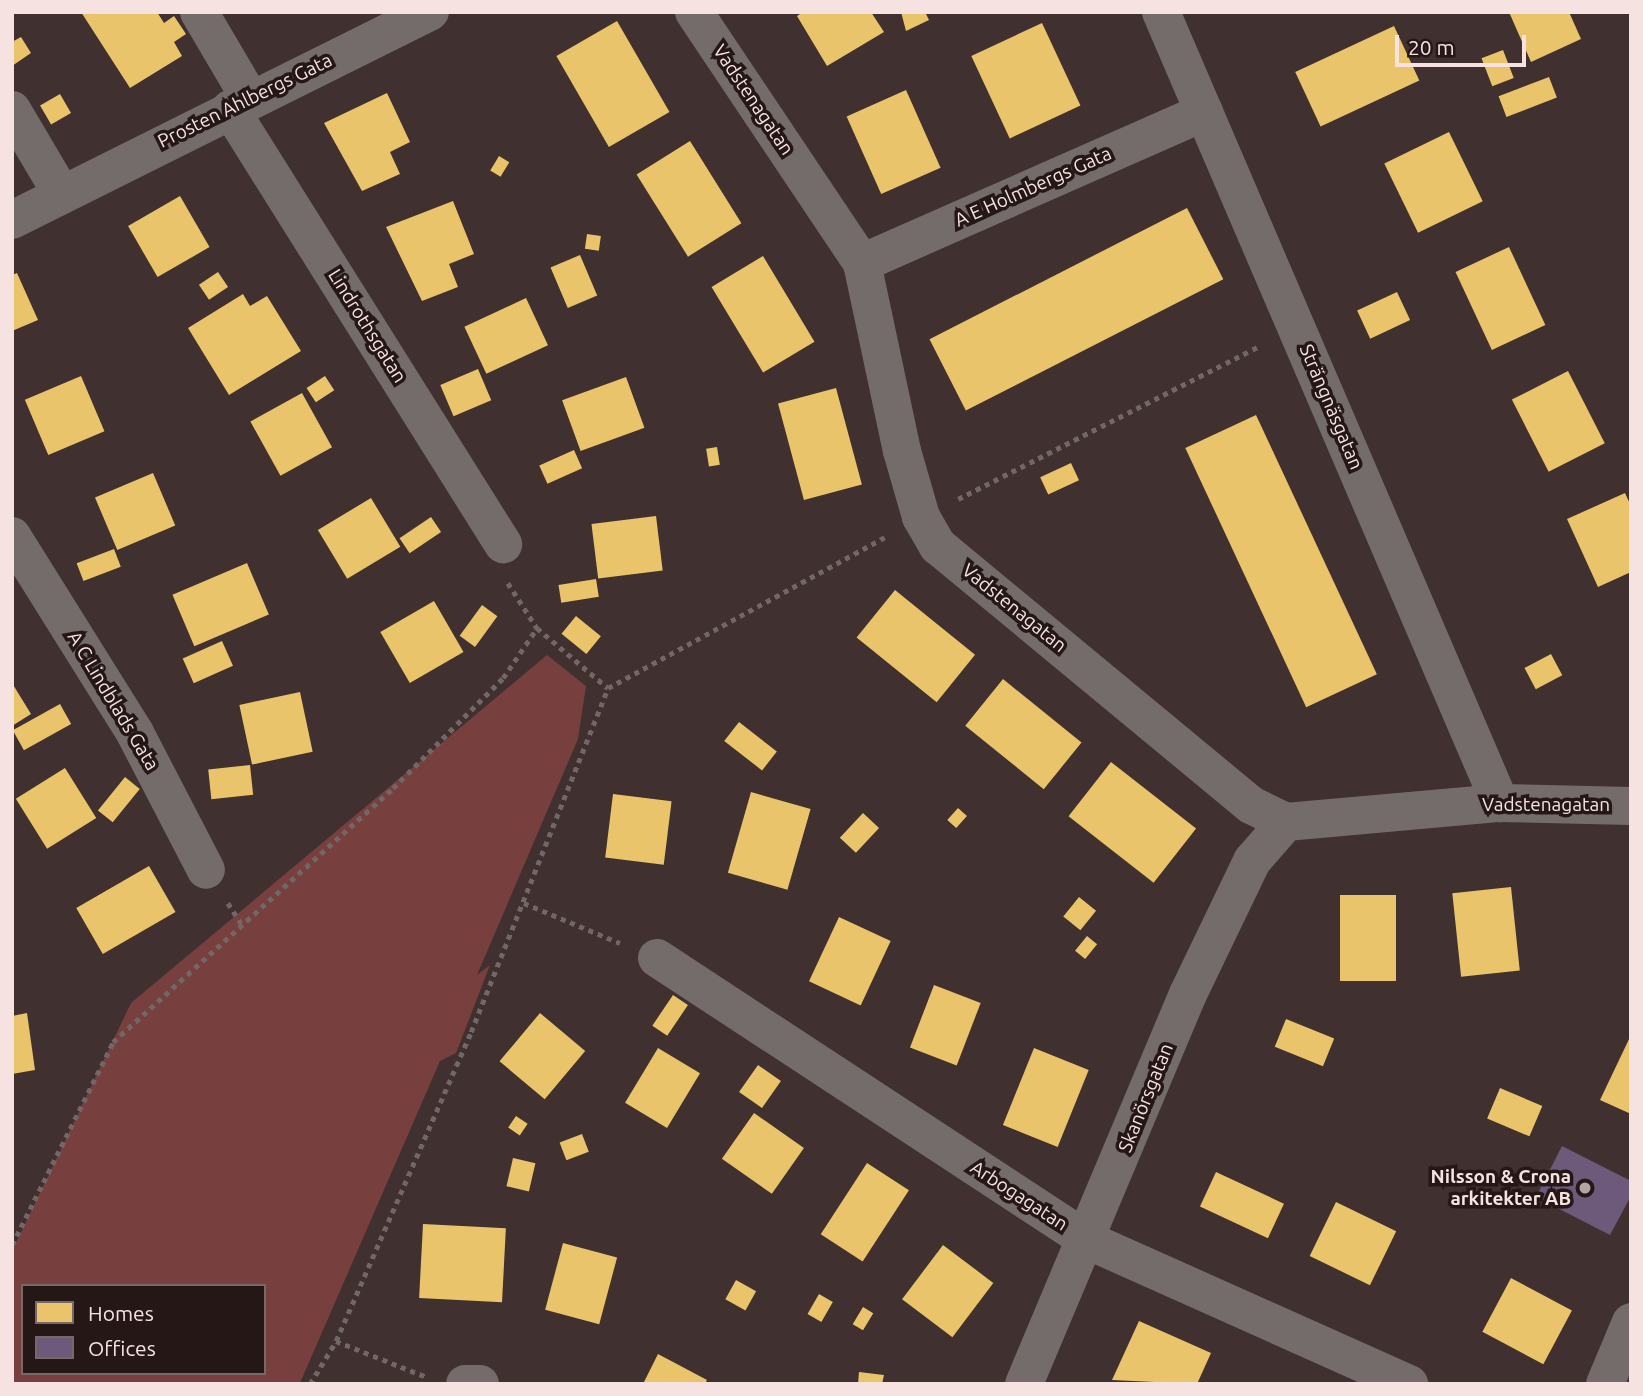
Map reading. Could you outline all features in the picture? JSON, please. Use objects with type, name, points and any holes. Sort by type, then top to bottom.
[{"type":"street","name":"Lindrothsgatan","points":[[199,12],[239,103],[503,544]]},
{"type":"street","name":"Prosten Ahlbergs Gata","points":[[12,220],[239,103],[430,12]]},
{"type":"street","name":"Vadstenagatan","points":[[694,12],[862,263],[922,517],[938,546],[1251,805],[1286,822],[1500,803],[1631,806]]},
{"type":"street","name":"Strängnäsgatan","points":[[1161,12],[1500,803]]},
{"type":"street","points":[[12,110],[61,193]]},
{"type":"street","name":"A E Holmbergs Gata","points":[[862,263],[1204,112]]},
{"type":"street","name":"A C Lindblads Gata","points":[[12,536],[135,733],[206,870]]},
{"type":"street","name":"Skanörsgatan","points":[[1024,1384],[1087,1240],[1188,994],[1252,861],[1286,822]]},
{"type":"street","name":"Arbogagatan","points":[[657,958],[1087,1240],[1409,1384]]},
{"type":"street","points":[[1605,1384],[1631,1322]]},
{"type":"street","points":[[449,1381],[480,1384]]},
{"type":"path","points":[[310,1384],[336,1341],[524,902],[608,688],[922,517],[1297,326]]},
{"type":"path","points":[[522,611],[537,628],[608,688]]},
{"type":"path","points":[[12,1245],[13,1238],[113,1042],[393,788],[503,678],[537,628]]},
{"type":"path","points":[[524,902],[657,958]]},
{"type":"path","points":[[336,1341],[449,1381]]},
{"type":"shaded area","points":[[547,655],[586,686],[578,739],[477,975],[490,965],[456,1053],[440,1061],[300,1383],[12,1384],[12,1251],[131,1003]]},
{"type":"building: Homes","points":[[81,12],[157,12],[164,23],[174,16],[186,34],[174,42],[182,56],[130,88]]},
{"type":"building: Homes","points":[[803,12],[871,12],[884,32],[827,66],[797,16]]},
{"type":"building: Homes","points":[[901,12],[925,12],[929,20],[906,31]]},
{"type":"building: Homes","points":[[1509,12],[1569,12],[1581,39],[1531,62]]},
{"type":"building: Homes","points":[[617,21],[670,112],[609,147],[556,56]]},
{"type":"building: Homes","points":[[1042,23],[1080,105],[1010,138],[971,56]]},
{"type":"building: Homes","points":[[1394,26],[1419,80],[1321,126],[1295,72]]},
{"type":"building: Homes","points":[[21,37],[31,53],[12,66],[12,42]]},
{"type":"building: Homes","points":[[1503,50],[1514,78],[1492,86],[1482,58]]},
{"type":"building: Homes","points":[[1549,77],[1557,98],[1506,117],[1499,96]]},
{"type":"building: Homes","points":[[906,90],[941,168],[881,194],[847,116]]},
{"type":"building: Homes","points":[[387,93],[410,142],[390,152],[400,174],[362,191],[324,123]]},
{"type":"building: Homes","points":[[60,94],[71,113],[51,125],[40,106]]},
{"type":"building: Homes","points":[[1449,132],[1483,201],[1418,233],[1384,164]]},
{"type":"building: Homes","points":[[690,141],[741,223],[688,257],[637,174]]},
{"type":"building: Homes","points":[[499,156],[509,162],[501,177],[490,171]]},
{"type":"building: Homes","points":[[180,196],[210,247],[158,277],[128,226]]},
{"type":"building: Homes","points":[[453,201],[474,254],[449,264],[458,287],[422,301],[386,227]]},
{"type":"building: Homes","points":[[1187,208],[1223,279],[966,410],[929,339]]},
{"type":"building: Homes","points":[[587,234],[601,236],[599,251],[585,249]]},
{"type":"building: Homes","points":[[1509,247],[1545,325],[1492,350],[1456,272]]},
{"type":"building: Homes","points":[[580,255],[597,296],[568,308],[551,268]]},
{"type":"building: Homes","points":[[763,256],[815,342],[763,373],[712,287]]},
{"type":"building: Homes","points":[[218,272],[228,287],[209,300],[199,285]]},
{"type":"building: Homes","points":[[17,273],[38,320],[12,331],[12,275]]},
{"type":"building: Homes","points":[[1397,292],[1410,320],[1370,339],[1357,311]]},
{"type":"building: Homes","points":[[243,294],[250,306],[267,296],[301,351],[229,395],[188,328]]},
{"type":"building: Homes","points":[[526,298],[548,345],[486,374],[464,327]]},
{"type":"building: Homes","points":[[478,369],[491,400],[454,416],[440,385]]},
{"type":"building: Homes","points":[[1568,371],[1605,443],[1549,472],[1512,400]]},
{"type":"building: Homes","points":[[81,376],[104,431],[48,455],[25,400]]},
{"type":"building: Homes","points":[[325,376],[334,390],[316,402],[307,388]]},
{"type":"building: Homes","points":[[626,377],[644,428],[581,451],[562,400]]},
{"type":"building: Homes","points":[[836,388],[862,485],[804,500],[778,404]]},
{"type":"building: Homes","points":[[302,393],[332,447],[280,476],[250,422]]},
{"type":"building: Homes","points":[[1256,415],[1377,674],[1306,707],[1185,448]]},
{"type":"building: Homes","points":[[717,447],[720,465],[709,466],[706,449]]},
{"type":"building: Homes","points":[[574,450],[582,468],[547,484],[539,465]]},
{"type":"building: Homes","points":[[1071,463],[1079,480],[1048,495],[1040,477]]},
{"type":"building: Homes","points":[[153,473],[175,525],[117,550],[95,498]]},
{"type":"building: Homes","points":[[1625,493],[1631,506],[1631,572],[1598,587],[1567,519]]},
{"type":"building: Homes","points":[[371,498],[400,547],[347,579],[318,530]]},
{"type":"building: Homes","points":[[656,516],[663,571],[598,579],[591,524]]},
{"type":"building: Homes","points":[[431,517],[441,532],[410,553],[399,538]]},
{"type":"building: Homes","points":[[114,549],[121,567],[83,581],[77,563]]},
{"type":"building: Homes","points":[[247,563],[269,615],[194,646],[172,595]]},
{"type":"building: Homes","points":[[596,579],[599,597],[561,603],[558,585]]},
{"type":"building: Homes","points":[[895,590],[975,655],[937,702],[857,637]]},
{"type":"building: Homes","points":[[434,601],[463,652],[410,683],[380,632]]},
{"type":"building: Homes","points":[[482,605],[497,616],[475,647],[460,636]]},
{"type":"building: Homes","points":[[576,616],[601,636],[586,654],[562,634]]},
{"type":"building: Homes","points":[[222,641],[233,666],[194,683],[183,658]]},
{"type":"building: Homes","points":[[1551,654],[1562,675],[1536,689],[1525,668]]},
{"type":"building: Homes","points":[[1003,679],[1081,743],[1044,789],[965,726]]},
{"type":"building: Homes","points":[[12,683],[31,714],[12,726]]},
{"type":"building: Homes","points":[[300,692],[313,752],[252,765],[239,705]]},
{"type":"building: Homes","points":[[60,704],[71,724],[24,750],[13,730]]},
{"type":"building: Homes","points":[[739,722],[777,752],[762,770],[724,741]]},
{"type":"building: Homes","points":[[1111,762],[1196,828],[1154,883],[1069,816]]},
{"type":"building: Homes","points":[[250,765],[253,795],[211,799],[208,769]]},
{"type":"building: Homes","points":[[65,768],[96,818],[47,849],[16,799]]},
{"type":"building: Homes","points":[[125,777],[140,789],[113,822],[98,810]]},
{"type":"building: Homes","points":[[751,792],[811,809],[787,890],[728,873]]},
{"type":"building: Homes","points":[[613,794],[672,801],[664,865],[605,858]]},
{"type":"building: Homes","points":[[958,808],[967,816],[956,828],[947,820]]},
{"type":"building: Homes","points":[[863,813],[879,828],[856,853],[840,838]]},
{"type":"building: Homes","points":[[149,866],[176,912],[103,954],[76,908]]},
{"type":"building: Homes","points":[[1511,887],[1520,971],[1461,977],[1452,893]]},
{"type":"building: Homes","points":[[1340,895],[1396,895],[1396,981],[1340,981]]},
{"type":"building: Homes","points":[[1079,897],[1096,911],[1080,930],[1063,916]]},
{"type":"building: Homes","points":[[839,917],[891,941],[861,1005],[809,981]]},
{"type":"building: Homes","points":[[1087,936],[1097,944],[1085,959],[1075,951]]},
{"type":"building: Homes","points":[[934,985],[981,1003],[957,1065],[910,1048]]},
{"type":"building: Homes","points":[[673,995],[688,1005],[667,1036],[652,1026]]},
{"type":"building: Homes","points":[[27,1013],[35,1070],[12,1074],[12,1016]]},
{"type":"building: Homes","points":[[540,1013],[585,1051],[545,1099],[500,1061]]},
{"type":"building: Homes","points":[[1286,1019],[1334,1038],[1323,1066],[1275,1047]]},
{"type":"building: Homes","points":[[1631,1035],[1631,1114],[1600,1100]]},
{"type":"building: Homes","points":[[658,1048],[700,1073],[667,1128],[625,1103]]},
{"type":"building: Homes","points":[[1034,1048],[1089,1070],[1058,1147],[1003,1125]]},
{"type":"building: Homes","points":[[758,1065],[781,1081],[762,1108],[739,1092]]},
{"type":"building: Homes","points":[[1500,1088],[1542,1106],[1529,1136],[1487,1118]]},
{"type":"building: Homes","points":[[754,1113],[804,1148],[772,1194],[722,1159]]},
{"type":"building: Homes","points":[[516,1116],[528,1124],[520,1135],[508,1128]]},
{"type":"building: Homes","points":[[582,1134],[589,1152],[566,1160],[560,1143]]},
{"type":"building: Homes","points":[[513,1158],[535,1163],[529,1191],[506,1186]]},
{"type":"building: Homes","points":[[867,1163],[909,1190],[863,1262],[821,1234]]},
{"type":"building: Homes","points":[[1216,1172],[1284,1204],[1268,1238],[1200,1206]]},
{"type":"building: Homes","points":[[1336,1202],[1396,1231],[1370,1285],[1310,1256]]},
{"type":"building: Homes","points":[[423,1224],[506,1228],[502,1302],[419,1298]]},
{"type":"building: Homes","points":[[563,1243],[617,1257],[599,1324],[545,1310]]},
{"type":"building: Homes","points":[[943,1245],[993,1283],[952,1337],[902,1299]]},
{"type":"building: Homes","points":[[1511,1278],[1572,1310],[1543,1364],[1482,1332]]},
{"type":"building: Homes","points":[[736,1280],[756,1291],[745,1310],[725,1299]]},
{"type":"building: Homes","points":[[819,1294],[833,1302],[821,1322],[808,1314]]},
{"type":"building: Homes","points":[[863,1307],[873,1313],[863,1330],[853,1324]]},
{"type":"building: Homes","points":[[1139,1321],[1211,1353],[1197,1384],[1112,1380]]},
{"type":"building: Homes","points":[[658,1354],[707,1380],[705,1384],[643,1384]]},
{"type":"building: Homes","points":[[859,1372],[884,1375],[882,1384],[858,1384]]},
{"type":"building: Offices","name":"Nilsson & Crona arkitekter AB","points":[[1562,1146],[1631,1181],[1631,1196],[1610,1235],[1536,1197]]},
{"type":"place","name":"Nilsson & Crona arkitekter AB","points":[[1585,1188]]}]
